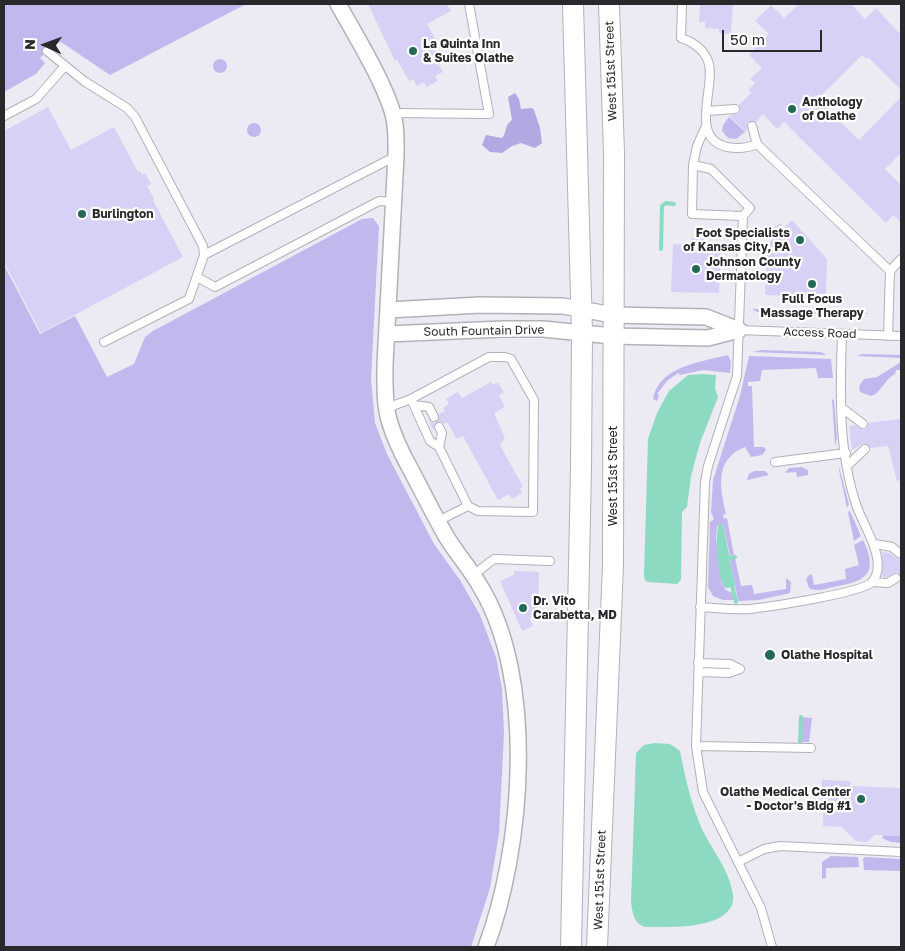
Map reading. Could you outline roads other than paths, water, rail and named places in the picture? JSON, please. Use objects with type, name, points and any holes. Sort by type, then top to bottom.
[{"type":"main road","points":[[571,947],[582,469],[582,333],[573,4]]},
{"type":"main road","name":"West 151st Street","points":[[598,947],[613,565],[612,336],[614,153],[609,4]]},
{"type":"street","points":[[338,4],[380,83],[393,113],[396,137],[385,388],[389,420],[402,452],[438,521],[473,575],[491,608],[508,652],[512,671],[517,722],[515,804],[510,855],[500,904],[486,947]]},
{"type":"street","name":"South Fountain Drive","points":[[388,310],[480,305],[554,305],[581,308]]},
{"type":"street","name":"Access Road","points":[[581,308],[613,315],[706,317],[740,330]]},
{"type":"street","name":"South Fountain Drive","points":[[387,334],[503,329],[582,333]]},
{"type":"street","name":"Access Road","points":[[582,333],[612,336],[708,338],[740,330]]},
{"type":"lane","points":[[393,113],[489,114],[469,4]]},
{"type":"lane","points":[[682,4],[681,38],[692,42],[702,51],[709,64],[705,128],[697,146],[693,165],[692,214],[744,216]]},
{"type":"lane","points":[[47,51],[99,91],[127,108],[135,117],[204,246],[204,254],[189,299],[104,342]]},
{"type":"lane","points":[[4,116],[36,99],[65,66]]},
{"type":"lane","points":[[707,111],[735,109]]},
{"type":"lane","points":[[752,126],[758,144],[890,271]]},
{"type":"lane","points":[[705,128],[721,145],[741,148],[758,144]]},
{"type":"lane","points":[[204,254],[396,156]]},
{"type":"lane","points":[[693,165],[711,169],[750,208],[744,216],[737,376],[708,466],[705,482],[696,746],[703,792],[761,908],[772,947]]},
{"type":"lane","points":[[197,277],[215,287],[379,201],[393,202]]},
{"type":"lane","points":[[888,336],[890,271],[901,259]]},
{"type":"lane","name":"Access Road","points":[[740,330],[901,336]]},
{"type":"lane","points":[[842,334],[842,408],[846,453],[857,506],[874,544],[876,574],[872,582]]},
{"type":"lane","points":[[386,408],[412,402],[481,360],[498,357],[511,359],[534,400],[533,512],[478,511],[468,506],[439,447],[430,441],[412,402]]},
{"type":"lane","points":[[412,402],[429,407],[434,416]]},
{"type":"lane","points":[[842,408],[863,424]]},
{"type":"lane","points":[[439,427],[442,433],[439,447]]},
{"type":"lane","points":[[848,465],[865,448]]},
{"type":"lane","points":[[775,462],[846,453]]},
{"type":"lane","points":[[438,521],[468,506]]},
{"type":"lane","points":[[874,544],[892,547],[898,553]]},
{"type":"lane","points":[[473,575],[494,559],[550,561]]},
{"type":"lane","points":[[700,607],[738,609],[760,607],[858,590],[872,582],[888,583],[896,578]]},
{"type":"lane","points":[[698,663],[730,664],[740,669],[730,673],[698,672]]},
{"type":"lane","points":[[696,746],[811,748]]},
{"type":"lane","points":[[738,862],[764,849],[780,846],[901,852]]},
{"type":"waterway","points":[[661,249],[662,206],[666,203],[674,204]]},
{"type":"waterway","points":[[730,558],[735,557]]},
{"type":"waterway","points":[[732,585],[736,602]]},
{"type":"waterway","points":[[796,653],[802,656]]},
{"type":"waterway","points":[[800,742],[801,717]]},
{"type":"place","name":"La Quinta Inn & Suites Olathe","points":[[413,51]]},
{"type":"place","name":"Anthology of Olathe","points":[[792,109]]},
{"type":"place","name":"Burlington","points":[[82,214]]},
{"type":"place","name":"Foot Specialists of Kansas City, PA","points":[[800,240]]},
{"type":"place","name":"Johnson County Dermatology","points":[[696,269]]},
{"type":"place","name":"Full Focus Massage Therapy","points":[[812,284]]},
{"type":"place","name":"Dr. Vito Carabetta, MD","points":[[523,608]]},
{"type":"place","name":"Olathe Hospital","points":[[770,655]]},
{"type":"place","name":"Olathe Medical Center - Doctor's Bldg #1","points":[[861,799]]}]
